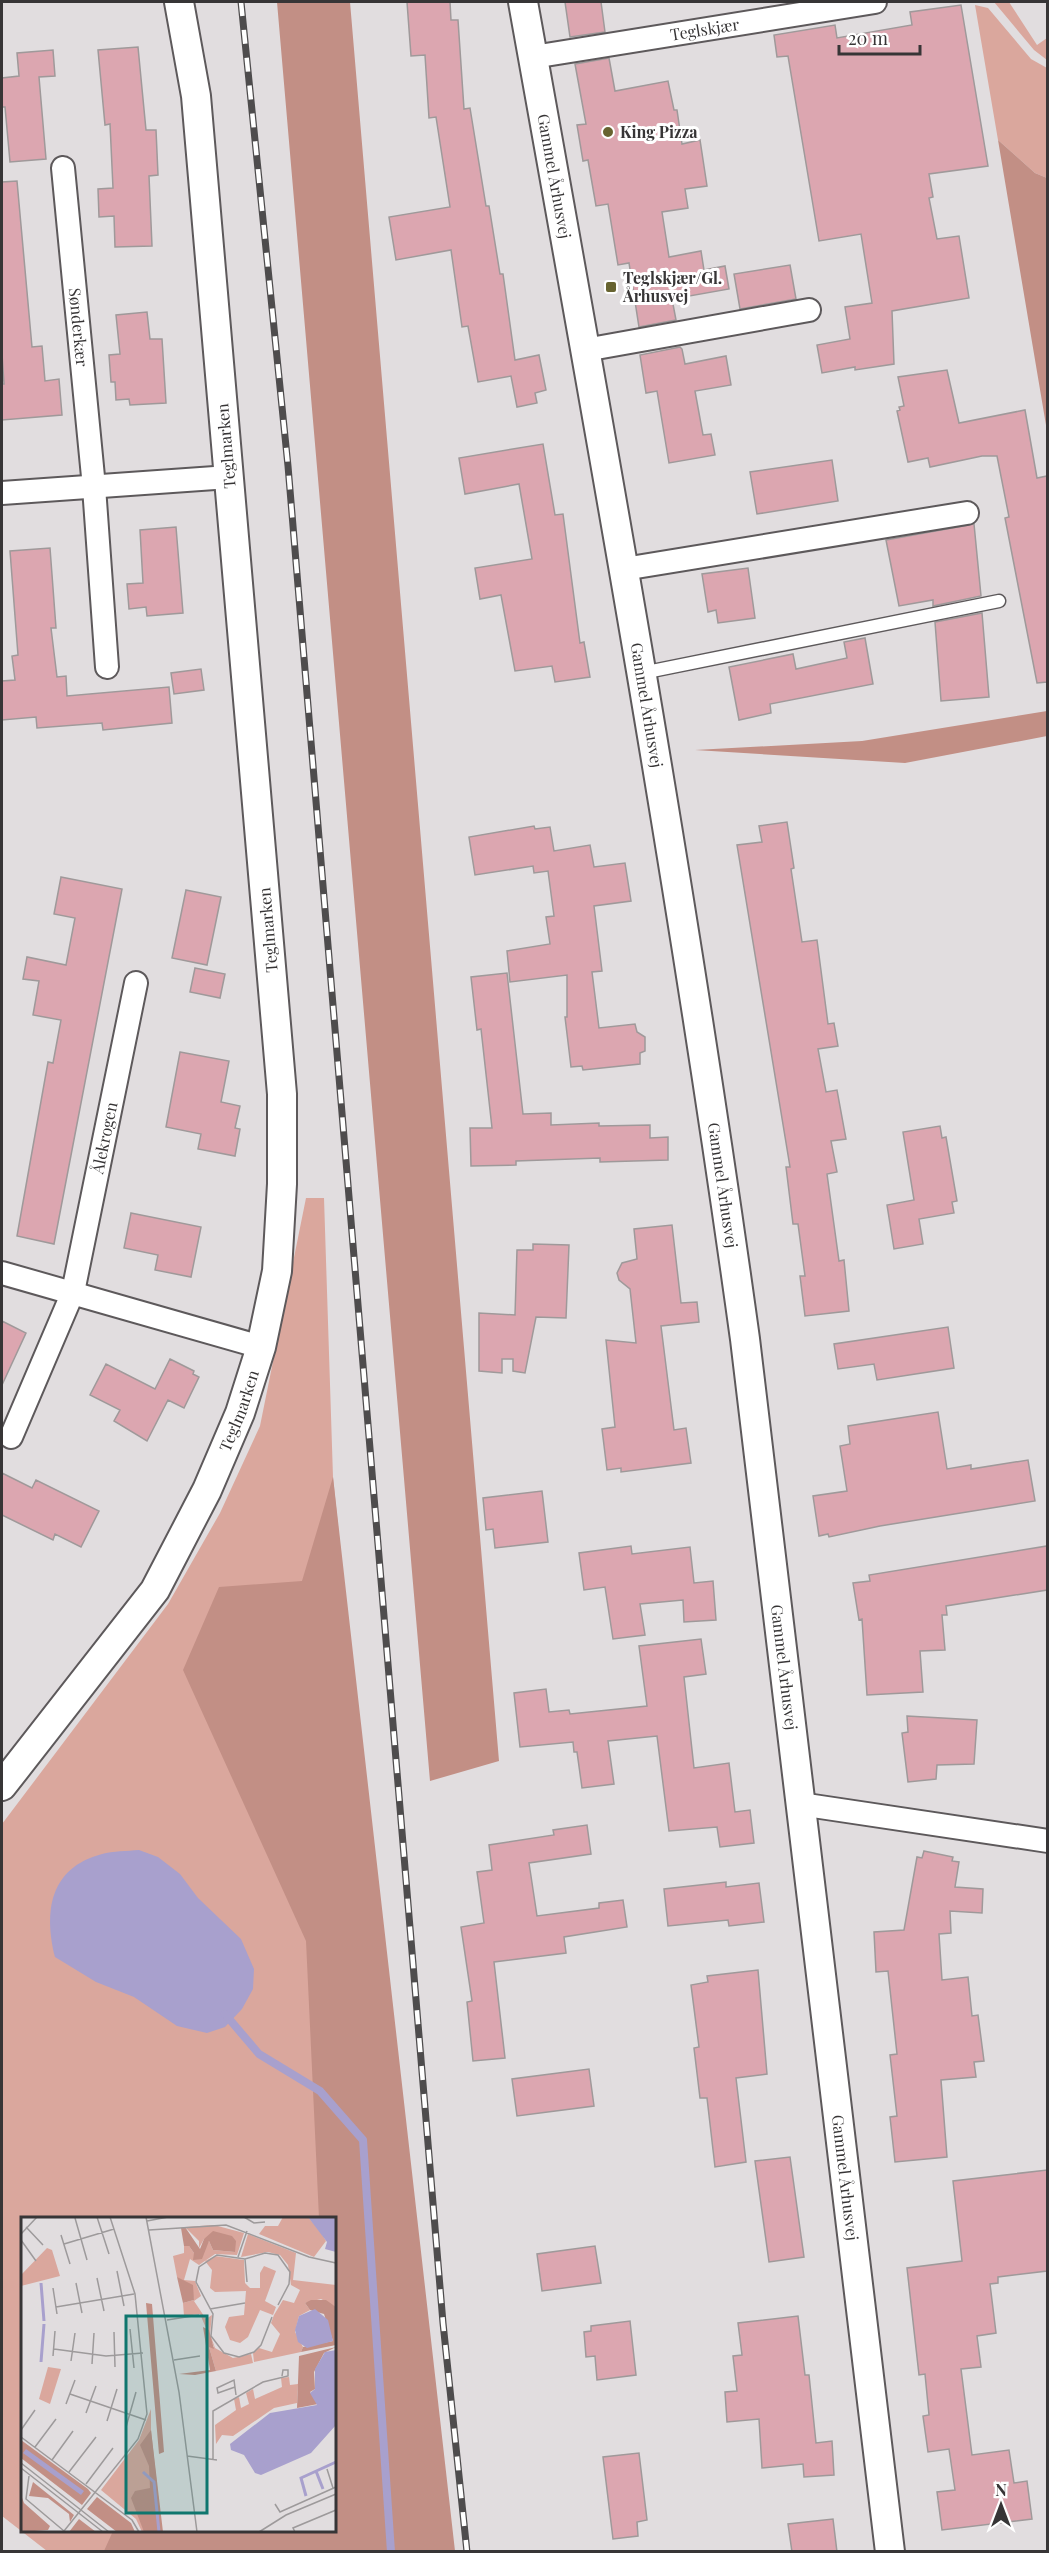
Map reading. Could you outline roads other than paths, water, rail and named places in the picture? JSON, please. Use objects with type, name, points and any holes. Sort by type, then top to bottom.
[{"type":"street","name":"Teglmarken","points":[[2,1786],[155,1590],[207,1490],[240,1413],[261,1347],[277,1271],[282,1184],[282,1094],[196,96],[178,2]]},
{"type":"street","name":"Gammel Århusvej","points":[[523,2],[624,569],[693,986],[731,1236],[890,2552]]},
{"type":"street","name":"Teglskjær","points":[[533,57],[875,2]]},
{"type":"street","name":"Sønderkær","points":[[63,168],[94,486],[107,667]]},
{"type":"street","points":[[585,350],[809,310]]},
{"type":"street","points":[[2,493],[229,477]]},
{"type":"street","points":[[624,569],[967,513]]},
{"type":"street","name":"Ålekrogen","points":[[11,1437],[74,1293],[136,983]]},
{"type":"street","points":[[2,1273],[261,1347]]},
{"type":"street","points":[[800,1804],[1047,1841]]},
{"type":"lane","points":[[640,673],[999,601]]},
{"type":"waterway","points":[[225,2014],[259,2054],[320,2091],[363,2140],[391,2552]]},
{"type":"railway","points":[[241,2],[288,466],[443,2323],[467,2552]]},
{"type":"place","name":"King Pizza","points":[[608,132]]},
{"type":"place","name":"Teglskjær/Gl. Århusvej","points":[[611,287]]}]
